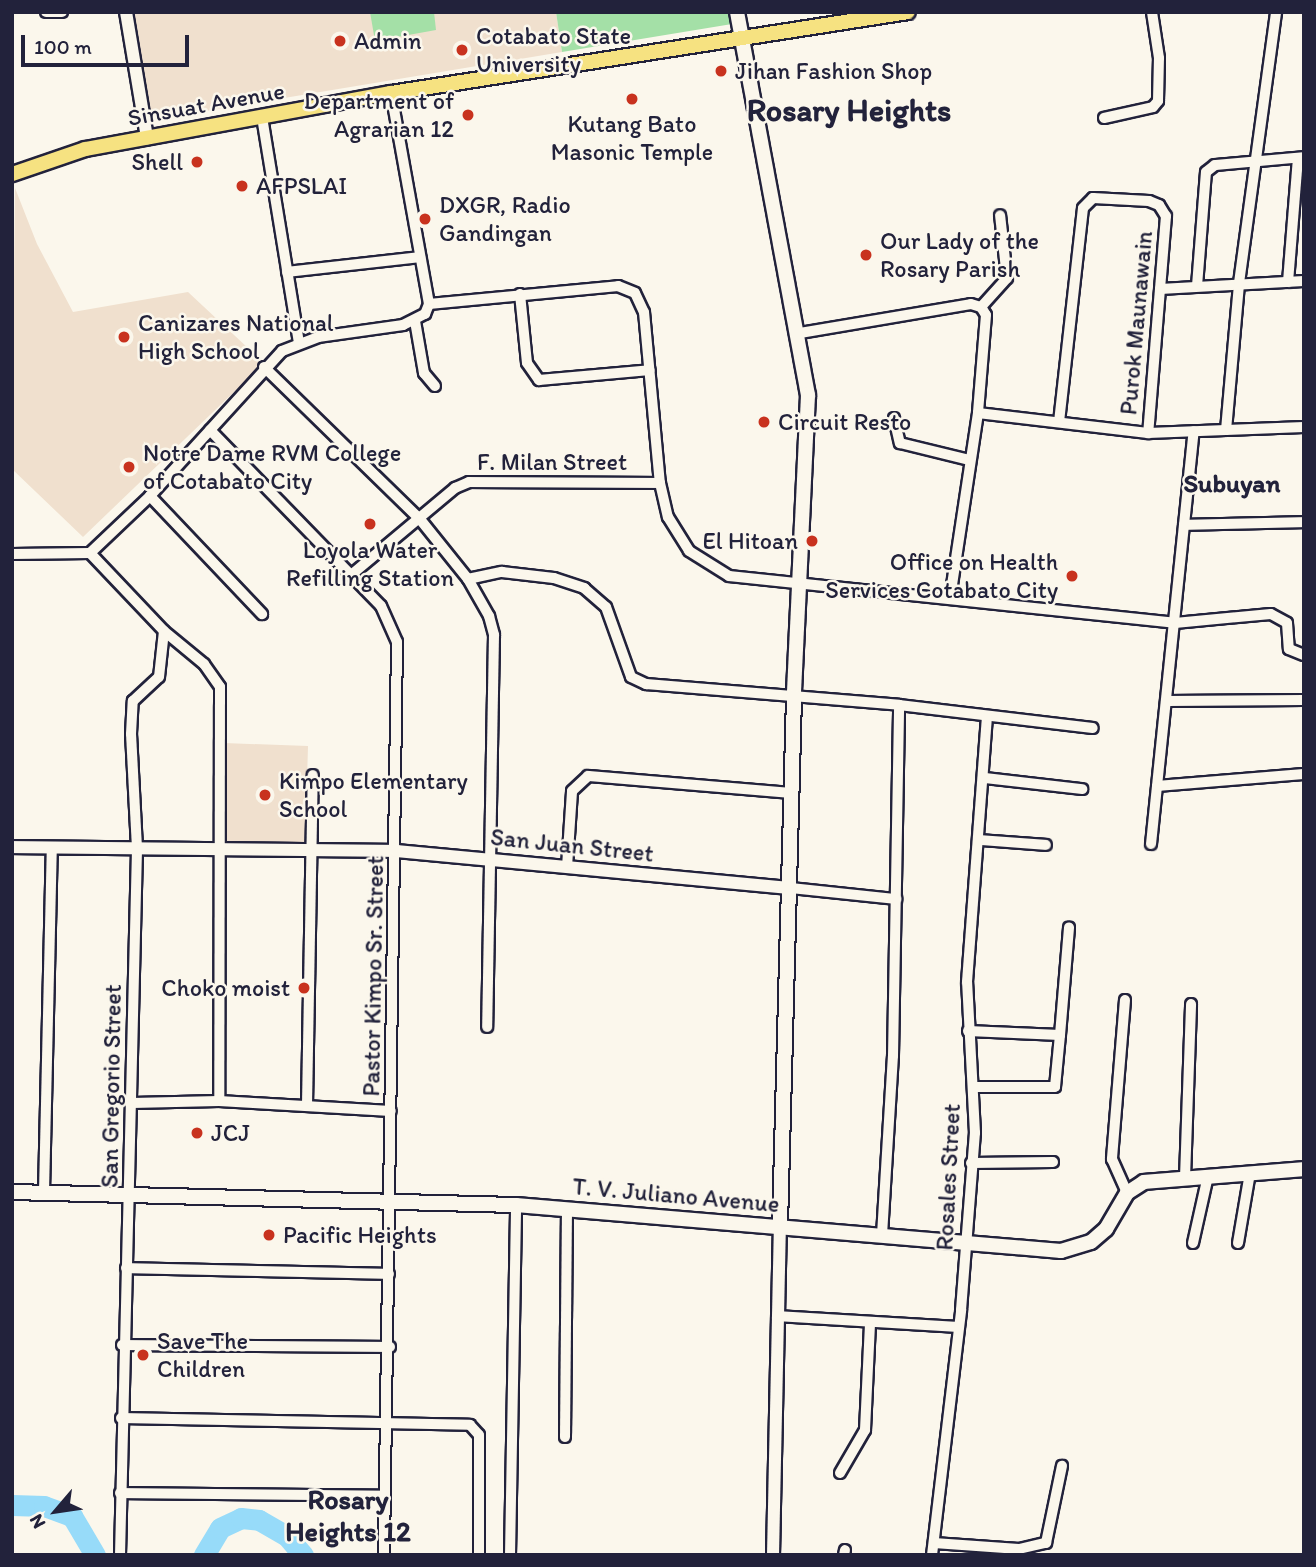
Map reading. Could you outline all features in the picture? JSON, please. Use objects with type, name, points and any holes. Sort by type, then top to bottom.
[{"type":"main road","points":[[737,12],[800,333],[808,395],[794,697],[780,1226]]},
{"type":"main road","name":"Sinsuat Avenue","points":[[12,174],[85,149],[391,93],[908,12]]},
{"type":"main road","points":[[1127,1193],[1144,1182],[1304,1168]]},
{"type":"main road","name":"T. V. Juliano Avenue","points":[[12,1192],[516,1205],[1073,1250],[1106,1229],[1127,1193]]},
{"type":"street","points":[[46,12],[62,12]]},
{"type":"street","points":[[126,12],[147,138]]},
{"type":"street","points":[[1104,118],[1153,107],[1158,101],[1159,58],[1152,12]]},
{"type":"street","points":[[1226,430],[1239,283],[1276,12]]},
{"type":"street","points":[[391,93],[427,309]]},
{"type":"street","points":[[262,117],[299,342]]},
{"type":"street","points":[[1196,286],[1206,172],[1215,165],[1301,158],[1288,282]]},
{"type":"street","name":"Purok Maunawain","points":[[1059,422],[1083,208],[1093,198],[1149,201],[1159,205],[1166,216],[1148,433]]},
{"type":"street","points":[[981,307],[1007,278],[1000,215]]},
{"type":"street","points":[[287,272],[420,257]]},
{"type":"street","points":[[1160,289],[1304,281]]},
{"type":"street","points":[[12,554],[90,553],[150,496],[264,367],[299,342],[415,321],[427,309],[520,294],[618,286],[635,293],[644,312],[660,483],[677,536],[712,568],[748,581],[1175,623],[1277,615],[1287,623],[1289,649],[1304,655]]},
{"type":"street","points":[[520,294],[527,363],[533,376],[544,380],[650,370]]},
{"type":"street","points":[[800,333],[954,306],[981,307]]},
{"type":"street","points":[[950,599],[988,327],[981,307]]},
{"type":"street","points":[[415,321],[424,373],[435,386]]},
{"type":"street","points":[[264,367],[419,518],[482,600],[494,635],[487,1027]]},
{"type":"street","points":[[978,413],[1148,433],[1304,427]]},
{"type":"street","points":[[894,418],[900,443],[970,460]]},
{"type":"street","name":"Pastor Kimpo Sr. Street","points":[[210,430],[381,606],[397,642],[390,1347],[385,1422],[384,1555]]},
{"type":"street","points":[[1151,844],[1194,430]]},
{"type":"street","name":"F. Milan Street","points":[[351,575],[456,488],[480,480],[660,483]]},
{"type":"street","points":[[150,496],[262,614]]},
{"type":"street","points":[[1184,525],[1304,522]]},
{"type":"street","points":[[90,553],[164,632],[204,664],[220,687],[219,1101]]},
{"type":"street","points":[[468,579],[502,572],[554,578],[584,588],[606,607],[631,677],[646,684],[899,705],[1093,728]]},
{"type":"street","name":"San Gregorio Street","points":[[120,1555],[122,1345],[132,1103],[137,848],[132,708],[136,697],[159,677],[164,632]]},
{"type":"street","points":[[1167,701],[1304,700]]},
{"type":"street","points":[[882,1235],[893,1056],[899,705]]},
{"type":"street","name":"Rosales Street","points":[[932,1555],[958,1328],[971,1163],[973,1087],[967,982],[985,778],[987,717]]},
{"type":"street","points":[[1157,786],[1304,774]]},
{"type":"street","points":[[307,1105],[313,775]]},
{"type":"street","points":[[566,867],[572,791],[588,776],[792,793]]},
{"type":"street","points":[[985,778],[1082,789]]},
{"type":"street","points":[[980,840],[1046,845]]},
{"type":"street","name":"San Juan Street","points":[[12,847],[312,852],[397,850],[791,888]]},
{"type":"street","points":[[44,1192],[52,847]]},
{"type":"street","points":[[791,888],[895,899]]},
{"type":"street","points":[[973,1087],[1055,1087],[1069,927]]},
{"type":"street","points":[[1125,1000],[1112,1159],[1127,1193]]},
{"type":"street","points":[[1185,1178],[1191,1004]]},
{"type":"street","points":[[968,1031],[1060,1035]]},
{"type":"street","points":[[132,1103],[219,1101],[391,1111]]},
{"type":"street","points":[[971,1163],[1053,1162]]},
{"type":"street","points":[[1238,1243],[1250,1173]]},
{"type":"street","points":[[1194,1243],[1208,1176]]},
{"type":"street","points":[[510,1555],[516,1205]]},
{"type":"street","points":[[565,1437],[567,1209]]},
{"type":"street","points":[[773,1555],[780,1226]]},
{"type":"street","points":[[126,1268],[389,1274]]},
{"type":"street","points":[[777,1316],[958,1328]]},
{"type":"street","points":[[840,1473],[865,1430],[870,1322]]},
{"type":"street","points":[[122,1345],[390,1347]]},
{"type":"street","points":[[121,1418],[464,1423],[475,1429],[479,1435],[479,1555]]},
{"type":"street","points":[[934,1543],[1019,1549],[1046,1543],[1062,1466]]},
{"type":"street","points":[[120,1493],[385,1496]]},
{"type":"shaded area","points":[[133,12],[556,12],[562,52],[152,120]]},
{"type":"shaded area","name":"Canizares National High School","points":[[15,188],[37,244],[73,312],[188,292],[264,363],[83,537],[12,469]]},
{"type":"shaded area","name":"Kimpo Elementary School","points":[[224,743],[308,746],[305,846],[221,843]]},
{"type":"green space","points":[[370,12],[434,12],[436,30],[375,41]]},
{"type":"green space","points":[[556,12],[730,12],[732,24],[562,52]]},
{"type":"waterway","points":[[12,1505],[44,1506],[72,1516],[95,1555]]},
{"type":"waterway","points":[[204,1555],[220,1528],[241,1518],[259,1520],[287,1536],[303,1555]]},
{"type":"place","name":"Admin","points":[[340,41]]},
{"type":"place","name":"Cotabato State University","points":[[462,50]]},
{"type":"place","name":"Jihan Fashion Shop","points":[[721,71]]},
{"type":"place","name":"Kutang Bato Masonic Temple","points":[[632,99]]},
{"type":"place","name":"Department of Agrarian 12","points":[[468,115]]},
{"type":"place","name":"Shell","points":[[197,162]]},
{"type":"place","name":"AFPSLAI","points":[[242,186]]},
{"type":"place","name":"DXGR, Radio Gandingan","points":[[425,219]]},
{"type":"place","name":"Our Lady of the Rosary Parish","points":[[866,255]]},
{"type":"place","name":"Canizares National High School","points":[[124,337]]},
{"type":"place","name":"Circuit Resto","points":[[764,422]]},
{"type":"place","name":"Notre Dame RVM College of Cotabato City","points":[[129,467]]},
{"type":"place","name":"Loyola Water Refilling Station","points":[[370,524]]},
{"type":"place","name":"El Hitoan","points":[[812,541]]},
{"type":"place","name":"Office on Health Services Cotabato City","points":[[1072,576]]},
{"type":"place","name":"Kimpo Elementary School","points":[[265,795]]},
{"type":"place","name":"Choko moist","points":[[304,988]]},
{"type":"place","name":"JCJ","points":[[197,1133]]},
{"type":"place","name":"Pacific Heights","points":[[269,1235]]},
{"type":"place","name":"Save The Children","points":[[143,1355]]},
{"type":"district","name":"Rosary Heights","points":[[849,110]]},
{"type":"district","name":"Subuyan","points":[[1232,484]]},
{"type":"district","name":"Rosary Heights 12","points":[[348,1515]]}]
